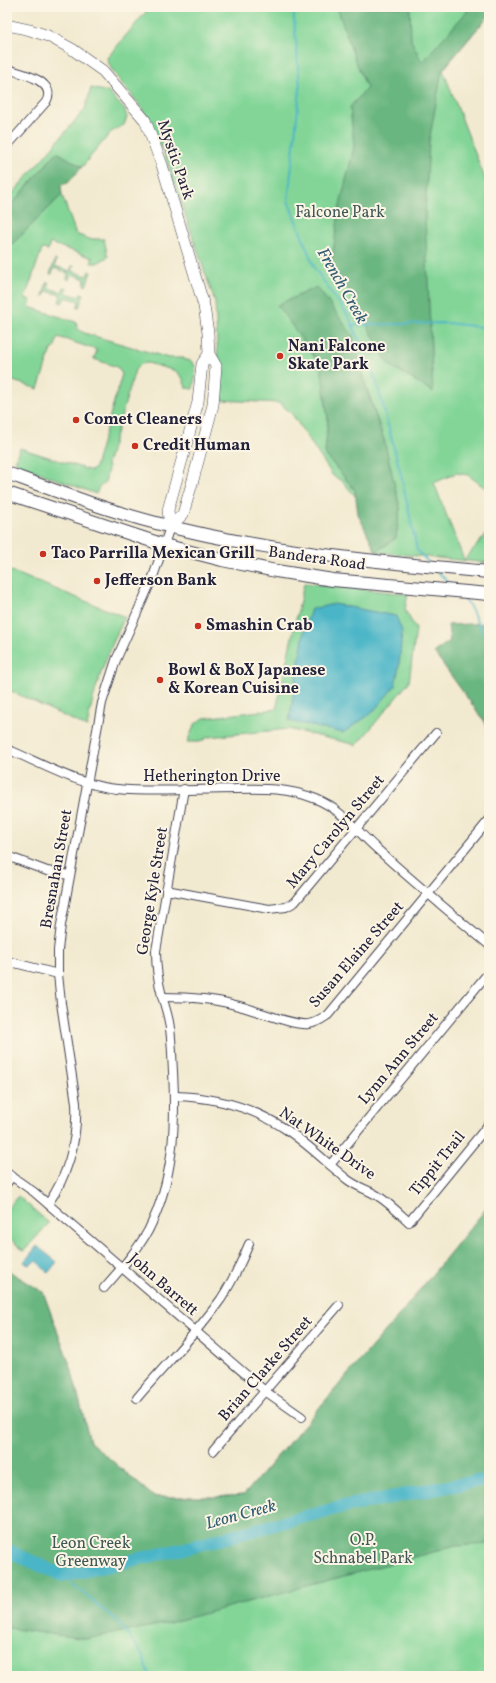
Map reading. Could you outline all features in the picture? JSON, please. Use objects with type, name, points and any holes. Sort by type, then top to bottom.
[{"type":"main road","name":"Bandera Road","points":[[7,473],[117,512],[170,527],[264,546],[326,555],[489,572]]},
{"type":"main road","name":"Bandera Road","points":[[7,493],[164,545],[222,560],[333,580],[484,593]]},
{"type":"street","name":"Mystic Park","points":[[7,25],[48,36],[87,58],[117,86],[145,120],[162,165],[204,306],[209,354],[216,366],[213,405],[183,514],[170,527]]},
{"type":"street","points":[[7,69],[21,73],[44,83],[49,94],[46,102],[7,146]]},
{"type":"street","name":"Mystic Park","points":[[170,527],[168,510],[198,402],[202,364],[209,354]]},
{"type":"street","name":"Bresnahan Street","points":[[48,1204],[64,1178],[69,1164],[73,1149],[77,1119],[58,974],[58,950],[69,875],[102,703],[116,660],[153,577],[170,527]]},
{"type":"street","name":"Mary Carolyn Street","points":[[166,890],[269,909],[286,907],[300,897],[436,733]]},
{"type":"street","name":"Hetherington Drive","points":[[7,749],[86,783],[117,789],[140,791],[262,788],[290,791],[317,800],[331,806],[357,829],[375,848],[489,945]]},
{"type":"street","name":"George Kyle Street","points":[[104,1288],[123,1268],[136,1251],[148,1231],[166,1183],[171,1159],[174,1134],[174,1096],[170,1030],[156,970],[156,951],[184,789]]},
{"type":"street","name":"Susan Elaine Street","points":[[162,997],[207,999],[241,1006],[292,1023],[308,1024],[321,1020],[328,1015],[489,820]]},
{"type":"street","points":[[7,856],[47,872],[69,875]]},
{"type":"street","points":[[7,961],[58,974]]},
{"type":"street","name":"Lynn Ann Street","points":[[330,1165],[489,972]]},
{"type":"street","name":"Nat White Drive","points":[[174,1096],[198,1096],[215,1099],[252,1112],[287,1130],[350,1181],[379,1197],[409,1222]]},
{"type":"street","name":"Tippit Trail","points":[[409,1222],[489,1124]]},
{"type":"street","points":[[7,1183],[9,1174]]},
{"type":"street","name":"John Barrett","points":[[9,1174],[48,1204],[265,1391],[302,1417]]},
{"type":"street","points":[[138,1398],[221,1298],[239,1267],[249,1244]]},
{"type":"street","name":"Brian Clarke Street","points":[[214,1451],[339,1305]]},
{"type":"green space","name":"Falcone Park","points":[[150,7],[489,7],[489,15],[443,70],[489,189],[489,491],[468,475],[456,473],[434,483],[464,560],[489,531],[489,563],[376,552],[396,538],[400,508],[384,440],[362,373],[324,391],[328,419],[325,454],[355,490],[356,497],[342,481],[333,476],[292,414],[280,403],[220,400],[215,302],[164,153],[144,112],[116,76],[107,58]]},
{"type":"green space","points":[[337,7],[410,7],[411,40],[422,62],[471,7],[489,7],[489,15],[442,70],[429,142],[425,217],[433,392],[388,364],[345,284],[331,265],[340,205],[354,147],[350,107],[367,88],[355,60]]},
{"type":"green space","points":[[91,88],[108,92],[125,110],[127,117],[124,125],[111,132],[82,167],[57,152],[7,210],[7,200],[85,109]]},
{"type":"green space","points":[[57,152],[82,167],[68,183],[61,185],[62,195],[7,249],[7,210]]},
{"type":"green space","points":[[62,195],[76,234],[89,239],[104,239],[108,257],[97,263],[91,263],[93,258],[50,243],[48,250],[42,249],[25,298],[31,300],[29,307],[76,322],[78,329],[84,333],[169,358],[184,358],[184,360],[193,363],[196,370],[193,389],[186,388],[183,379],[176,371],[148,363],[141,364],[135,370],[107,464],[108,469],[105,483],[99,487],[96,494],[16,464],[16,457],[20,448],[92,471],[95,467],[122,374],[117,367],[94,359],[97,350],[58,337],[54,349],[51,350],[38,389],[7,379],[7,308],[11,301],[7,298],[7,249]]},
{"type":"green space","points":[[55,260],[55,266],[70,271],[72,266],[74,266],[72,271],[87,276],[89,271],[91,272],[86,286],[84,285],[85,279],[71,274],[69,280],[67,279],[68,273],[54,268],[52,274],[50,274]]},
{"type":"green space","points":[[47,282],[49,283],[48,288],[62,292],[64,287],[67,288],[66,293],[80,297],[81,293],[84,294],[79,307],[77,307],[79,301],[65,297],[62,303],[59,302],[61,295],[46,291],[43,296]]},
{"type":"green space","points":[[317,287],[353,336],[366,388],[384,440],[400,508],[396,538],[376,552],[358,514],[355,490],[325,454],[328,419],[321,366],[277,305]]},
{"type":"green space","points":[[8,570],[125,617],[112,644],[97,684],[87,727],[7,689]]},
{"type":"green space","points":[[304,583],[408,594],[405,610],[416,629],[409,682],[357,745],[288,729],[208,737],[200,742],[187,742],[195,724],[204,718],[276,709]]},
{"type":"green space","points":[[489,623],[489,728],[434,652],[450,641],[448,625]]},
{"type":"green space","points":[[18,1196],[49,1223],[24,1251],[7,1236],[7,1209]]},
{"type":"green space","name":"Leon Creek Greenway","points":[[489,1205],[489,1544],[456,1546],[169,1623],[86,1639],[7,1628],[7,1270],[43,1292],[71,1368],[90,1442],[154,1497],[216,1497],[244,1495],[400,1314]]},
{"type":"green space","name":"O.P. Schnabel Park","points":[[489,1208],[489,1676],[7,1676],[7,1270],[43,1292],[71,1368],[90,1442],[154,1497],[216,1497],[244,1495],[453,1253]]},
{"type":"water","points":[[334,604],[396,616],[402,631],[399,666],[395,686],[372,713],[343,733],[289,721],[304,631],[311,609]]},
{"type":"water","points":[[37,1246],[57,1262],[48,1273],[36,1261],[28,1265],[24,1262]]},
{"type":"waterway","name":"French Creek","points":[[293,7],[300,88],[288,201],[315,269],[349,317],[377,383],[401,475],[417,550],[428,562]]},
{"type":"waterway","points":[[353,325],[448,323],[489,328]]},
{"type":"waterway","name":"French Creek","points":[[438,572],[452,586]]},
{"type":"waterway","name":"French Creek","points":[[462,596],[467,601],[484,635],[489,640]]},
{"type":"waterway","name":"Leon Creek","points":[[7,1550],[63,1576],[191,1547],[341,1507],[477,1481],[489,1482]]},
{"type":"waterway","points":[[63,1576],[119,1623],[142,1654],[150,1676]]},
{"type":"place","name":"Nani Falcone Skate Park","points":[[280,356]]},
{"type":"place","name":"Comet Cleaners","points":[[76,420]]},
{"type":"place","name":"Credit Human","points":[[135,446]]},
{"type":"place","name":"Taco Parrilla Mexican Grill","points":[[43,554]]},
{"type":"place","name":"Jefferson Bank","points":[[97,581]]},
{"type":"place","name":"Smashin Crab","points":[[198,626]]},
{"type":"place","name":"Bowl & BoX Japanese & Korean Cuisine","points":[[160,680]]}]
